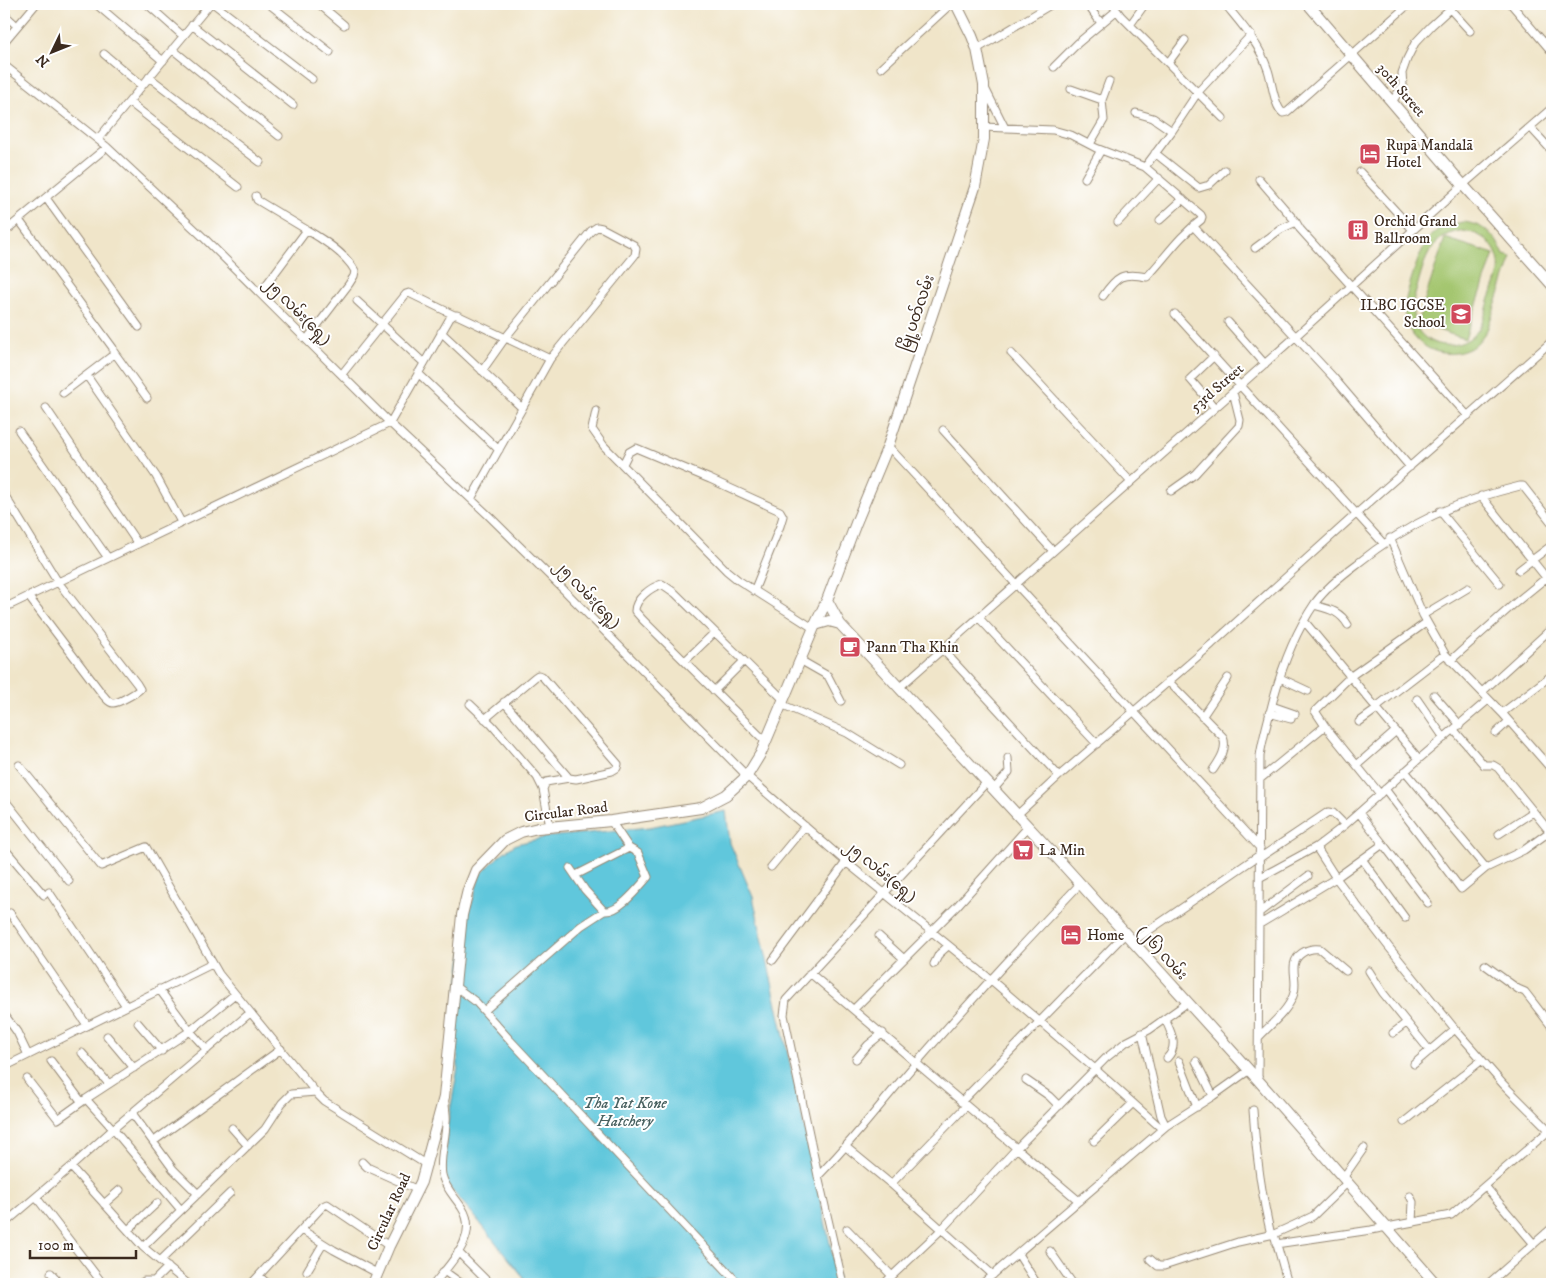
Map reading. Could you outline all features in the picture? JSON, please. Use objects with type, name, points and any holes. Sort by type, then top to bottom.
[{"type":"main road","name":"မြို့ပတ်လမ်း","points":[[814,626],[827,600],[888,446],[976,187],[984,139],[984,85],[977,50],[956,4]]},
{"type":"main road","name":"30th Street","points":[[1308,4],[1463,185],[1552,285]]},
{"type":"main road","name":"(၂၆) လမ်း","points":[[827,600],[840,624],[1258,1080],[1436,1284]]},
{"type":"main road","points":[[814,626],[829,621],[840,624]]},
{"type":"main road","name":"Circular Road","points":[[372,1284],[418,1190],[427,1165],[444,1097],[462,914],[468,890],[476,870],[505,840],[521,832],[550,827],[612,822],[701,808],[726,795],[747,776],[761,753],[814,626]]},
{"type":"street","points":[[4,42],[36,4]]},
{"type":"street","points":[[96,4],[163,61]]},
{"type":"street","points":[[147,4],[183,36]]},
{"type":"street","points":[[214,4],[312,79]]},
{"type":"street","points":[[269,4],[330,52]]},
{"type":"street","points":[[319,4],[344,25]]},
{"type":"street","points":[[881,68],[950,4]]},
{"type":"street","points":[[977,50],[1052,4]]},
{"type":"street","points":[[1087,4],[1101,24]]},
{"type":"street","points":[[1112,4],[1116,11],[1223,118]]},
{"type":"street","points":[[1130,25],[1145,4]]},
{"type":"street","points":[[1225,4],[1258,46],[1265,62],[1277,105],[1283,114],[1352,56],[1409,4]]},
{"type":"street","points":[[1511,4],[1552,52]]},
{"type":"street","points":[[98,140],[192,25],[205,5]]},
{"type":"street","points":[[1392,102],[1402,85],[1402,73],[1415,44],[1452,7],[1470,31]]},
{"type":"street","points":[[1054,67],[1078,43],[1116,11]]},
{"type":"street","points":[[4,14],[17,26]]},
{"type":"street","points":[[192,25],[293,105]]},
{"type":"street","points":[[1145,167],[1198,92],[1251,35]]},
{"type":"street","points":[[1168,63],[1185,40]]},
{"type":"street","points":[[172,49],[279,136]]},
{"type":"street","points":[[104,54],[142,86]]},
{"type":"street","name":"၂၅ လမ်း(ရှေ့)","points":[[4,65],[107,147],[203,237],[390,423],[564,590],[747,776],[846,862],[990,979],[1164,1128]]},
{"type":"street","points":[[150,77],[260,162]]},
{"type":"street","points":[[1090,144],[1104,120],[1102,100],[1109,81]]},
{"type":"street","points":[[984,85],[1005,128]]},
{"type":"street","points":[[1071,89],[1102,100]]},
{"type":"street","points":[[129,102],[238,187]]},
{"type":"street","name":"53rd Street","points":[[900,688],[1052,551],[1265,364],[1463,185],[1552,108]]},
{"type":"street","points":[[1136,113],[1153,118],[1172,131]]},
{"type":"street","points":[[983,127],[1053,130],[1070,135],[1101,150],[1145,167],[1202,217],[1180,238],[1146,277],[1132,274],[1121,276],[1112,283],[1103,296]]},
{"type":"street","points":[[1530,127],[1552,151]]},
{"type":"street","points":[[4,221],[7,230],[107,147]]},
{"type":"street","points":[[1085,178],[1101,150]]},
{"type":"street","points":[[1155,153],[1199,188],[1209,185],[1225,170]]},
{"type":"street","points":[[1360,172],[1413,230]]},
{"type":"street","points":[[1118,222],[1159,178]]},
{"type":"street","points":[[1259,179],[1300,229],[1468,416]]},
{"type":"street","points":[[256,196],[262,203],[307,230],[337,251],[352,265],[355,271],[349,284],[307,339]]},
{"type":"street","points":[[46,198],[139,327]]},
{"type":"street","points":[[1160,220],[1183,199]]},
{"type":"street","points":[[19,220],[113,348],[147,398]]},
{"type":"street","points":[[1255,248],[1282,229],[1296,222]]},
{"type":"street","points":[[471,499],[550,359],[635,255],[636,249],[634,245],[596,226],[506,337],[482,371]]},
{"type":"street","points":[[1193,226],[1296,336],[1410,466]]},
{"type":"street","points":[[260,293],[307,230]]},
{"type":"street","points":[[342,374],[406,294],[409,293],[550,359]]},
{"type":"street","points":[[357,301],[424,363]]},
{"type":"street","points":[[1176,314],[1383,543]]},
{"type":"street","points":[[4,608],[390,423],[441,332],[454,315]]},
{"type":"street","points":[[1228,322],[1265,364]]},
{"type":"street","points":[[441,332],[522,408]]},
{"type":"street","points":[[1017,815],[1552,342]]},
{"type":"street","points":[[63,393],[87,376],[113,355],[114,352]]},
{"type":"street","points":[[1011,353],[1131,482]]},
{"type":"street","points":[[1214,356],[1190,379],[1215,408]]},
{"type":"street","points":[[418,373],[499,450]]},
{"type":"street","points":[[87,376],[156,476],[181,522]]},
{"type":"street","points":[[1171,491],[1195,474],[1239,426],[1240,420],[1233,392]]},
{"type":"street","points":[[46,408],[138,544]]},
{"type":"street","points":[[596,411],[592,429],[604,446],[728,571],[754,591],[814,626]]},
{"type":"street","points":[[943,430],[1052,551]]},
{"type":"street","points":[[19,431],[108,558]]},
{"type":"street","points":[[888,446],[1134,710],[1261,853]]},
{"type":"street","points":[[623,464],[629,452],[636,448],[710,479],[782,514],[780,526],[754,591]]},
{"type":"street","points":[[1258,1080],[1261,877],[1260,779],[1262,741],[1280,678],[1304,622],[1314,605],[1333,584],[1383,543],[1440,512],[1481,496],[1523,486],[1552,523]]},
{"type":"street","points":[[4,494],[58,582],[140,689],[114,703],[110,702],[28,596]]},
{"type":"street","points":[[1481,496],[1532,560],[1549,575],[1552,585]]},
{"type":"street","points":[[1440,512],[1500,584]]},
{"type":"street","points":[[1390,538],[1423,615],[1445,654],[1502,713],[1552,770]]},
{"type":"street","points":[[1519,570],[1552,545]]},
{"type":"street","points":[[1450,661],[1549,575]]},
{"type":"street","points":[[766,742],[635,611],[635,606],[640,599],[655,586],[662,584],[675,593],[771,688],[782,702],[847,734],[900,766]]},
{"type":"street","points":[[1423,615],[1468,588]]},
{"type":"street","points":[[1314,605],[1337,612],[1348,625]]},
{"type":"street","points":[[979,618],[1097,744]]},
{"type":"street","points":[[1304,622],[1419,758]]},
{"type":"street","points":[[1427,622],[1351,676],[1315,712],[1461,889],[1486,868],[1524,850],[1551,831],[1533,812],[1498,768],[1493,765],[1484,765],[1434,695]]},
{"type":"street","points":[[1482,692],[1552,628]]},
{"type":"street","points":[[685,661],[714,632]]},
{"type":"street","points":[[943,650],[1059,776]]},
{"type":"street","points":[[1359,722],[1445,654]]},
{"type":"street","points":[[800,660],[828,676],[841,701]]},
{"type":"street","points":[[714,691],[744,662]]},
{"type":"street","points":[[1502,713],[1552,675]]},
{"type":"street","points":[[485,719],[535,678],[542,676],[618,764],[617,768],[612,771],[576,779],[569,778],[546,782],[543,789]]},
{"type":"street","points":[[1202,717],[1228,678]]},
{"type":"street","points":[[1280,678],[1308,692]]},
{"type":"street","points":[[1168,681],[1225,741],[1221,757],[1213,770]]},
{"type":"street","points":[[1417,699],[1444,738]]},
{"type":"street","points":[[1261,877],[1316,847],[1359,813],[1419,758],[1488,700]]},
{"type":"street","points":[[504,702],[569,778]]},
{"type":"street","points":[[470,704],[537,777],[543,789],[550,827]]},
{"type":"street","points":[[1271,709],[1293,716]]},
{"type":"street","points":[[1496,733],[1509,721]]},
{"type":"street","points":[[1260,779],[1325,726]]},
{"type":"street","points":[[1358,765],[1396,731]]},
{"type":"street","points":[[843,1284],[784,1015],[786,1000],[884,892],[990,786],[1009,772],[1008,758]]},
{"type":"street","points":[[19,766],[102,866],[146,847],[213,966],[316,1092],[324,1101],[427,1165]]},
{"type":"street","points":[[1405,771],[1486,868]]},
{"type":"street","points":[[4,799],[69,881]]},
{"type":"street","points":[[891,1184],[1040,1023],[1129,938],[1328,812],[1333,813],[1344,825]]},
{"type":"street","points":[[1499,834],[1533,812]]},
{"type":"street","points":[[1359,813],[1428,903]]},
{"type":"street","points":[[484,1011],[581,926],[604,911],[612,911],[636,892],[648,877],[638,853],[629,848],[612,822]]},
{"type":"street","points":[[771,867],[805,826]]},
{"type":"street","points":[[854,1009],[932,932],[1028,827]]},
{"type":"street","points":[[1260,924],[1336,878],[1383,844]]},
{"type":"street","points":[[1276,1244],[1451,1215],[1551,1129],[1503,1084],[1455,1030],[1336,878],[1316,847]]},
{"type":"street","points":[[4,848],[46,894],[126,1006]]},
{"type":"street","points":[[576,876],[629,848]]},
{"type":"street","points":[[1362,859],[1405,918]]},
{"type":"street","points":[[773,960],[846,862]]},
{"type":"street","points":[[570,868],[585,890],[604,911]]},
{"type":"street","points":[[1260,912],[1308,876]]},
{"type":"street","points":[[818,1176],[846,1147],[916,1063],[990,979],[1080,884]]},
{"type":"street","points":[[10,912],[87,1025]]},
{"type":"street","points":[[879,936],[904,959]]},
{"type":"street","points":[[934,964],[939,954],[948,946]]},
{"type":"street","points":[[1259,1037],[1283,1011],[1294,995],[1296,987],[1293,963],[1302,953],[1310,949],[1320,949],[1346,971]]},
{"type":"street","points":[[4,1067],[126,1006],[161,991],[210,965],[213,966]]},
{"type":"street","points":[[1485,965],[1525,992],[1552,1026]]},
{"type":"street","points":[[1369,971],[1383,993],[1430,1051]]},
{"type":"street","points":[[810,973],[1079,1201]]},
{"type":"street","points":[[456,987],[472,998],[739,1284]]},
{"type":"street","points":[[161,991],[190,1031],[207,1050]]},
{"type":"street","points":[[27,1079],[58,1119],[84,1100],[162,1051],[190,1031],[234,994]]},
{"type":"street","points":[[884,1284],[942,1229],[1016,1149],[1095,1069],[1117,1049],[1187,1003]]},
{"type":"street","points":[[4,1224],[250,1013]]},
{"type":"street","points":[[4,1014],[17,1032],[28,1055]]},
{"type":"street","points":[[1546,1020],[1552,1014]]},
{"type":"street","points":[[1165,1019],[1174,1045],[1172,1053],[1167,1058]]},
{"type":"street","points":[[138,1023],[162,1051]]},
{"type":"street","points":[[1394,1033],[1406,1023]]},
{"type":"street","points":[[1414,1064],[1455,1030]]},
{"type":"street","points":[[856,1059],[882,1033]]},
{"type":"street","points":[[1142,1034],[1164,1128]]},
{"type":"street","points":[[107,1036],[134,1068]]},
{"type":"street","points":[[154,1141],[281,1049]]},
{"type":"street","points":[[82,1053],[109,1084]]},
{"type":"street","points":[[1404,1122],[1482,1060]]},
{"type":"street","points":[[51,1061],[84,1100],[113,1129],[181,1210]]},
{"type":"street","points":[[1179,1061],[1197,1107]]},
{"type":"street","points":[[1196,1061],[1213,1096]]},
{"type":"street","points":[[982,1284],[1164,1128],[1213,1096],[1248,1070]]},
{"type":"street","points":[[1026,1080],[1049,1096],[1059,1106]]},
{"type":"street","points":[[144,1247],[265,1129],[282,1103],[291,1094],[316,1092]]},
{"type":"street","points":[[434,1284],[458,1252],[467,1236],[468,1223],[462,1209],[446,1186],[442,1174],[446,1121],[444,1097]]},
{"type":"street","points":[[1094,1141],[1133,1103]]},
{"type":"street","points":[[1253,1110],[1260,1182],[1272,1234],[1286,1278]]},
{"type":"street","points":[[132,1113],[174,1169],[198,1194]]},
{"type":"street","points":[[232,1128],[248,1146]]},
{"type":"street","points":[[846,1147],[891,1184],[993,1275]]},
{"type":"street","points":[[1150,1259],[1158,1266],[1164,1266],[1213,1249],[1272,1234],[1312,1216],[1345,1180],[1364,1148]]},
{"type":"street","points":[[362,1162],[418,1190]]},
{"type":"street","points":[[71,1168],[144,1247],[188,1284]]},
{"type":"street","points":[[1485,1186],[1534,1244]]},
{"type":"street","points":[[104,1204],[120,1190]]},
{"type":"street","points":[[160,1262],[230,1193]]},
{"type":"street","points":[[1410,1196],[1413,1202],[1412,1222]]},
{"type":"street","points":[[36,1197],[103,1284]]},
{"type":"street","points":[[128,1230],[157,1203]]},
{"type":"street","points":[[251,1284],[322,1206],[328,1205],[389,1246]]},
{"type":"street","points":[[847,1229],[892,1276]]},
{"type":"street","points":[[302,1230],[377,1274]]},
{"type":"street","points":[[1488,1284],[1549,1230],[1552,1240]]},
{"type":"street","points":[[307,1271],[323,1244]]},
{"type":"street","points":[[1050,1251],[1073,1284]]},
{"type":"street","points":[[458,1252],[490,1284]]},
{"type":"street","points":[[1018,1254],[1037,1284]]},
{"type":"street","points":[[140,1284],[144,1281],[152,1283],[168,1267]]},
{"type":"street","points":[[444,1271],[462,1284]]},
{"type":"street","points":[[51,1273],[61,1284]]},
{"type":"street","points":[[259,1276],[268,1284]]},
{"type":"green space","points":[[1464,222],[1471,223],[1489,232],[1504,255],[1512,257],[1487,330],[1477,343],[1469,349],[1460,352],[1442,353],[1426,347],[1413,335],[1406,322],[1405,304],[1414,269],[1426,242],[1437,230]],"holes":[[[1460,231],[1483,238],[1494,248],[1499,263],[1499,272],[1483,320],[1476,333],[1464,342],[1441,345],[1427,339],[1419,331],[1414,317],[1413,302],[1423,268],[1432,248],[1448,234]]]},
{"type":"green space","points":[[1445,238],[1494,254],[1465,339],[1417,323]]},
{"type":"water","name":"Tha Yat Kone Hatchery","points":[[726,811],[730,843],[753,897],[839,1284],[529,1284],[446,1184],[447,1128],[458,1067],[455,1010],[466,923],[480,875],[500,855],[516,844],[547,837],[650,827]]},
{"type":"place","name":"Rupā Mandalā Hotel","points":[[1370,154]]},
{"type":"place","name":"Orchid Grand Ballroom","points":[[1358,230]]},
{"type":"place","name":"ILBC IGCSE School","points":[[1461,314]]},
{"type":"place","name":"Pann Tha Khin","points":[[850,647]]},
{"type":"place","name":"La Min","points":[[1023,850]]},
{"type":"place","name":"Home","points":[[1071,935]]}]
